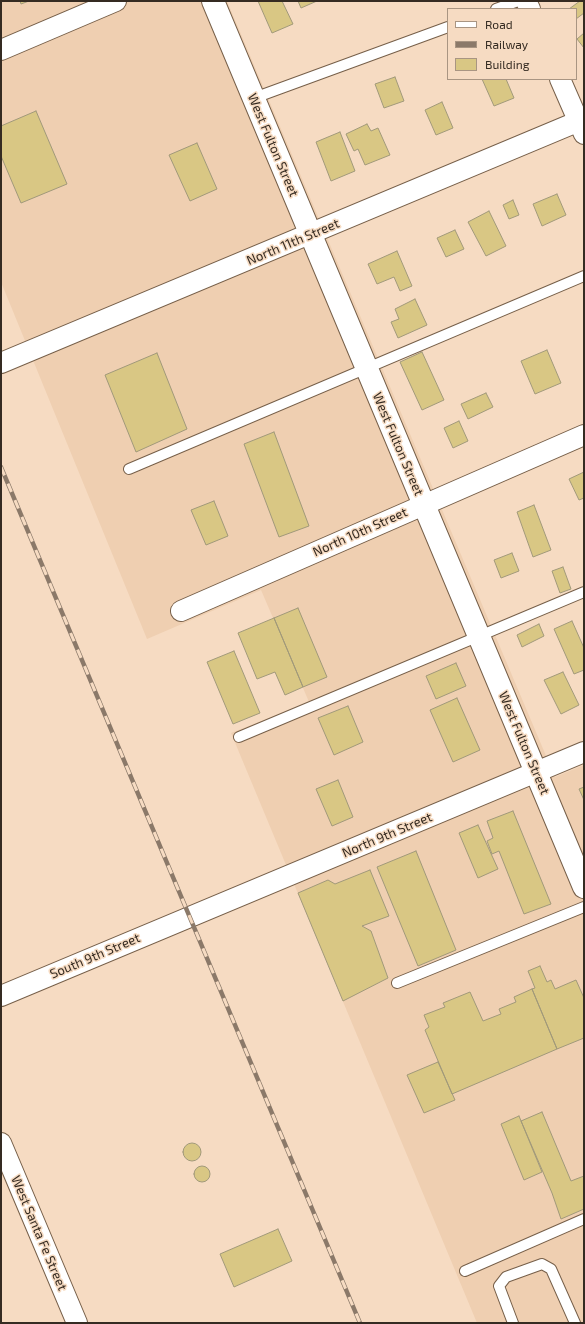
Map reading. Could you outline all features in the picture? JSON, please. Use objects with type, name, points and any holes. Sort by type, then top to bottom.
[{"type":"street","points":[[1,50],[116,1]]},
{"type":"street","name":"West Fulton Street","points":[[213,1],[584,888]]},
{"type":"street","points":[[560,80],[582,125]]},
{"type":"street","name":"North 11th Street","points":[[1,363],[310,234],[582,125]]},
{"type":"street","name":"North 10th Street","points":[[180,611],[584,435]]},
{"type":"street","name":"North 9th Street","points":[[189,917],[584,752]]},
{"type":"street","name":"South 9th Street","points":[[1,996],[189,917]]},
{"type":"street","name":"West Santa Fe Street","points":[[1,1143],[76,1323]]},
{"type":"lane","points":[[499,8],[518,1]]},
{"type":"lane","points":[[254,98],[447,27]]},
{"type":"lane","points":[[129,469],[584,276]]},
{"type":"lane","points":[[239,737],[584,592]]},
{"type":"lane","points":[[397,983],[584,907]]},
{"type":"lane","points":[[465,1271],[584,1219]]},
{"type":"lane","points":[[513,1323],[499,1286],[506,1277],[542,1264],[551,1269],[574,1323]]},
{"type":"shaded area","points":[[1,1],[227,1],[555,777],[584,765],[584,1323],[477,1323],[231,733],[309,702],[261,590],[147,639],[1,282]]},
{"type":"building","points":[[20,1],[29,1],[21,4]]},
{"type":"building","points":[[258,1],[282,1],[293,24],[272,33]]},
{"type":"building","points":[[298,1],[317,1],[301,8]]},
{"type":"building","points":[[580,1],[584,1],[584,13],[577,18],[577,8],[570,8]]},
{"type":"building","points":[[584,33],[584,48],[577,39]]},
{"type":"building","points":[[395,77],[404,101],[384,108],[375,84]]},
{"type":"building","points":[[482,80],[506,80],[514,98],[494,106]]},
{"type":"building","points":[[442,102],[453,128],[436,135],[425,110]]},
{"type":"building","points":[[36,111],[67,184],[21,203],[1,156],[1,126]]},
{"type":"building","points":[[367,124],[371,131],[378,128],[390,155],[365,165],[358,149],[354,151],[346,134]]},
{"type":"building","points":[[340,132],[355,171],[331,181],[316,142]]},
{"type":"building","points":[[197,143],[217,189],[190,201],[169,155]]},
{"type":"building","points":[[557,194],[566,215],[542,226],[533,204]]},
{"type":"building","points":[[513,200],[519,215],[509,219],[503,205]]},
{"type":"building","points":[[489,211],[506,246],[486,256],[468,222]]},
{"type":"building","points":[[455,230],[464,249],[446,257],[437,238]]},
{"type":"building","points":[[397,251],[412,286],[400,291],[394,277],[377,284],[368,264]]},
{"type":"building","points":[[415,299],[427,325],[398,338],[391,322],[399,319],[395,309]]},
{"type":"building","points":[[547,350],[561,383],[535,394],[521,361]]},
{"type":"building","points":[[422,352],[444,400],[422,410],[400,362]]},
{"type":"building","points":[[157,353],[187,429],[136,452],[105,375]]},
{"type":"building","points":[[486,393],[493,407],[468,419],[461,404]]},
{"type":"building","points":[[459,421],[468,441],[453,448],[444,428]]},
{"type":"building","points":[[274,432],[309,526],[279,537],[244,444]]},
{"type":"building","points":[[584,472],[584,498],[579,500],[569,479]]},
{"type":"building","points":[[214,501],[228,536],[206,545],[191,510]]},
{"type":"building","points":[[534,505],[551,550],[533,557],[517,512]]},
{"type":"building","points":[[512,553],[519,571],[501,578],[494,560]]},
{"type":"building","points":[[563,567],[571,589],[560,593],[552,571]]},
{"type":"building","points":[[298,608],[327,677],[303,687],[274,618]]},
{"type":"building","points":[[274,618],[303,687],[285,695],[275,672],[257,679],[238,633]]},
{"type":"building","points":[[572,621],[584,648],[584,670],[574,674],[554,629]]},
{"type":"building","points":[[539,624],[544,636],[522,647],[517,635]]},
{"type":"building","points":[[234,651],[260,713],[233,724],[207,662]]},
{"type":"building","points":[[456,663],[466,686],[436,699],[426,676]]},
{"type":"building","points":[[563,672],[579,705],[561,714],[544,680]]},
{"type":"building","points":[[457,698],[480,750],[453,762],[430,710]]},
{"type":"building","points":[[348,706],[363,742],[334,755],[318,718]]},
{"type":"building","points":[[338,780],[353,817],[332,826],[316,789]]},
{"type":"building","points":[[584,787],[584,800],[579,789]]},
{"type":"building","points":[[513,811],[551,904],[524,914],[499,851],[492,854],[487,841],[493,838],[487,821]]},
{"type":"building","points":[[478,825],[498,869],[478,878],[459,833]]},
{"type":"building","points":[[416,851],[456,950],[418,966],[377,867]]},
{"type":"building","points":[[370,870],[389,916],[362,926],[371,931],[388,978],[343,1001],[298,893],[328,880],[335,884]]},
{"type":"building","points":[[540,966],[547,982],[551,980],[555,989],[576,980],[584,998],[584,1038],[557,1049],[532,989],[535,988],[528,971]]},
{"type":"building","points":[[532,989],[557,1049],[452,1094],[425,1030],[429,1027],[424,1015],[445,1007],[443,1003],[470,992],[483,1021],[501,1014],[499,1009],[516,1002],[514,997]]},
{"type":"building","points":[[438,1062],[455,1100],[424,1113],[407,1075]]},
{"type":"building","points":[[542,1112],[571,1181],[584,1176],[584,1209],[561,1219],[552,1193],[521,1121]]},
{"type":"building","points":[[519,1116],[542,1172],[524,1180],[501,1124]]},
{"type":"building","points":[[192,1143],[198,1146],[201,1152],[198,1158],[192,1161],[186,1158],[183,1152],[186,1146]]},
{"type":"building","points":[[199,1166],[205,1166],[210,1171],[208,1180],[205,1182],[199,1182],[194,1177],[194,1171]]},
{"type":"building","points":[[278,1229],[292,1261],[234,1287],[220,1254]]},
{"type":"railway","points":[[1,467],[360,1323]]}]
